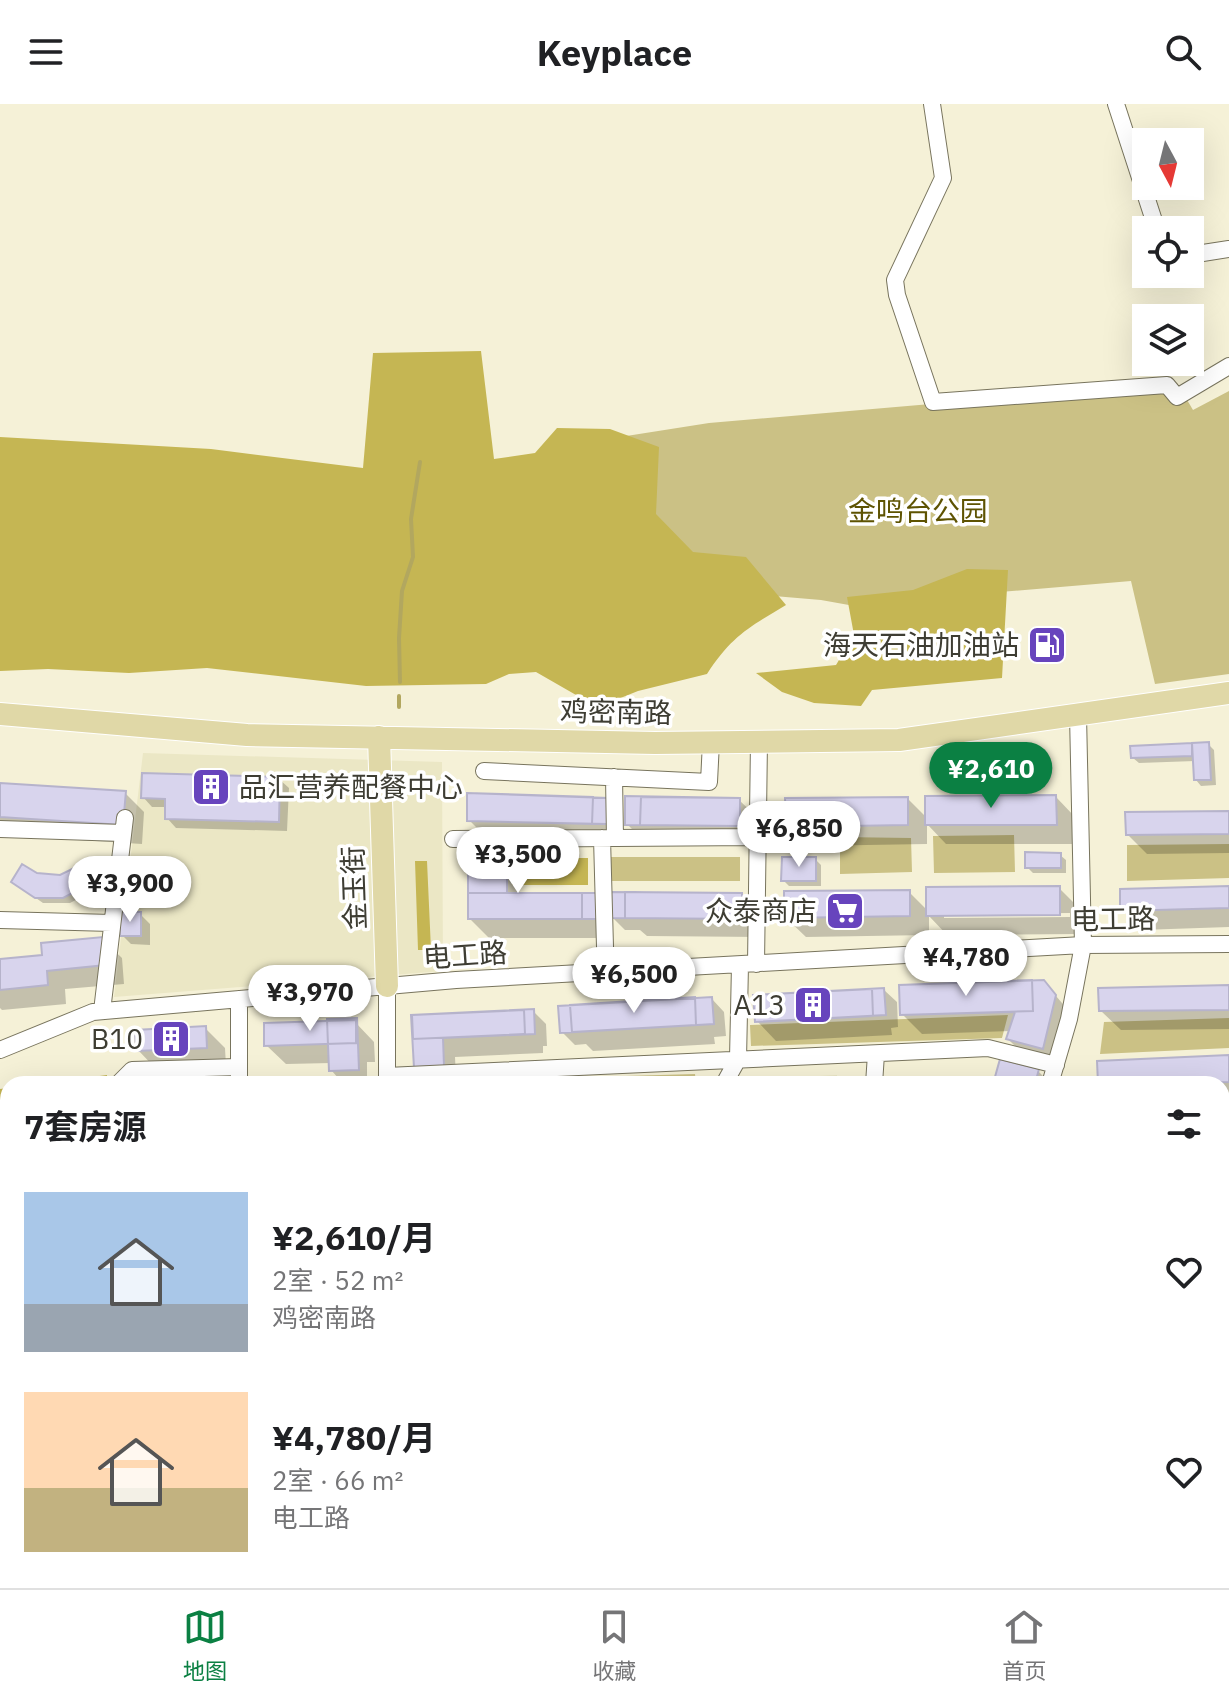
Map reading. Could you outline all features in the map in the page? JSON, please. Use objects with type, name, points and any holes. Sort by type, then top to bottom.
[{"type":"main road","name":"鸡密南路","points":[[0,714],[247,735],[711,742],[899,740],[1229,693]]},
{"type":"main road","name":"金玉街","points":[[379,737],[387,986]]},
{"type":"street","points":[[932,104],[943,178],[895,280],[897,295],[933,402],[1167,385],[1177,397],[1229,366]]},
{"type":"street","points":[[1116,104],[1152,216]]},
{"type":"street","points":[[1204,253],[1229,249]]},
{"type":"street","points":[[1053,1076],[1069,1019],[1083,945],[1078,715]]},
{"type":"street","points":[[728,1076],[738,1059],[748,964],[757,837],[759,741]]},
{"type":"street","points":[[484,771],[709,782],[711,742]]},
{"type":"street","points":[[605,947],[608,838],[614,777]]},
{"type":"street","points":[[0,829],[124,826],[102,1011]]},
{"type":"street","points":[[453,839],[757,837]]},
{"type":"street","points":[[0,920],[112,923]]},
{"type":"street","name":"电工路","points":[[0,1050],[93,1012],[387,986],[1083,945],[1229,944]]},
{"type":"street","name":"金玉街","points":[[387,986],[387,1076]]},
{"type":"street","points":[[126,1076],[132,1070],[239,1076],[239,999]]},
{"type":"street","points":[[454,1076],[988,1048],[1056,1065]]},
{"type":"street","points":[[875,1076],[876,1054]]},
{"type":"shaded area","points":[[481,351],[494,459],[535,453],[557,428],[610,429],[659,447],[656,514],[693,552],[746,557],[786,605],[742,634],[707,674],[638,691],[613,701],[583,699],[536,672],[509,674],[486,684],[366,686],[207,668],[129,673],[48,669],[0,671],[0,437],[211,449],[363,468],[373,353]]},
{"type":"shaded area","points":[[967,569],[1008,570],[1002,678],[872,690],[861,706],[814,703],[782,692],[756,673],[836,665],[854,635],[847,597],[913,590]]},
{"type":"shaded area","points":[[143,753],[442,762],[443,971],[114,997]]},
{"type":"shaded area","points":[[512,858],[588,858],[588,885],[512,885]]},
{"type":"shaded area","points":[[415,861],[427,861],[431,950],[418,950]]},
{"type":"green space","name":"金鸣台公园","points":[[1177,383],[1193,410],[1229,391],[1229,674],[1155,684],[1131,581],[1000,592],[927,619],[821,600],[657,586],[620,437],[709,423]]},
{"type":"green space","points":[[1014,835],[1015,872],[934,873],[933,836]]},
{"type":"green space","points":[[840,837],[911,838],[912,872],[840,874]]},
{"type":"green space","points":[[1229,844],[1229,878],[1127,881],[1127,845]]},
{"type":"green space","points":[[610,857],[740,857],[740,881],[610,881]]},
{"type":"green space","points":[[1008,1015],[1002,1038],[751,1046],[750,1025]]},
{"type":"green space","points":[[1229,1018],[1229,1048],[1100,1054],[1104,1022]]},
{"type":"green space","points":[[695,1074],[695,1076],[626,1076]]},
{"type":"building","points":[[1209,742],[1211,780],[1194,780],[1192,743]]},
{"type":"building","points":[[1192,743],[1192,756],[1131,758],[1130,746]]},
{"type":"building","name":"品汇营养配餐中心","points":[[142,773],[280,777],[279,822],[165,819],[165,799],[141,798]]},
{"type":"building","points":[[0,783],[126,791],[123,825],[0,817]]},
{"type":"building","points":[[467,793],[593,797],[592,824],[467,821]]},
{"type":"building","points":[[467,793],[608,798],[607,824],[467,821]]},
{"type":"building","points":[[1056,795],[1057,825],[925,825],[925,796]]},
{"type":"building","points":[[625,796],[740,798],[740,826],[625,825]]},
{"type":"building","points":[[641,797],[740,798],[740,826],[640,825]]},
{"type":"building","points":[[908,797],[908,825],[786,827],[785,798]]},
{"type":"building","points":[[1229,811],[1229,834],[1126,835],[1125,812]]},
{"type":"building","points":[[468,852],[507,852],[507,893],[598,893],[598,919],[468,919]]},
{"type":"building","points":[[1025,852],[1061,853],[1061,868],[1025,868]]},
{"type":"building","points":[[782,857],[816,857],[816,881],[781,881]]},
{"type":"building","points":[[22,864],[37,873],[60,875],[76,867],[86,886],[63,898],[35,898],[11,882]]},
{"type":"building","points":[[1060,886],[1060,915],[926,916],[926,887]]},
{"type":"building","points":[[1229,886],[1229,908],[1120,911],[1120,889]]},
{"type":"building","points":[[910,890],[910,916],[784,918],[784,891]]},
{"type":"building","points":[[610,892],[742,893],[742,919],[610,918]]},
{"type":"building","points":[[625,892],[742,893],[742,919],[625,918]]},
{"type":"building","points":[[468,893],[582,893],[582,919],[468,919]]},
{"type":"building","points":[[120,912],[141,912],[141,936],[120,936]]},
{"type":"building","points":[[103,937],[106,965],[47,971],[48,985],[0,990],[0,959],[42,955],[41,943]]},
{"type":"building","points":[[1032,980],[1033,1011],[900,1015],[899,985]]},
{"type":"building","points":[[1044,980],[1056,995],[1043,1049],[1006,1039],[1015,1012],[900,1015],[899,985]]},
{"type":"building","points":[[1229,985],[1229,1010],[1099,1011],[1098,988]]},
{"type":"building","name":"A13","points":[[884,988],[886,1015],[755,1022],[753,995]]},
{"type":"building","name":"A13","points":[[872,989],[873,1016],[755,1022],[753,995]]},
{"type":"building","points":[[695,997],[696,1025],[572,1032],[570,1005]]},
{"type":"building","points":[[712,997],[714,1024],[560,1033],[558,1006]]},
{"type":"building","points":[[534,1009],[535,1034],[443,1038],[444,1066],[414,1068],[411,1015]]},
{"type":"building","points":[[524,1010],[525,1034],[413,1039],[412,1015]]},
{"type":"building","points":[[357,1018],[359,1070],[329,1071],[327,1019]]},
{"type":"building","points":[[356,1020],[356,1043],[264,1046],[264,1023]]},
{"type":"building","name":"B10","points":[[206,1026],[207,1048],[136,1051],[135,1030]]},
{"type":"building","points":[[1229,1055],[1229,1076],[1098,1076],[1097,1061]]},
{"type":"building","points":[[1000,1059],[1039,1069],[1037,1076],[995,1076]]},
{"type":"waterway","points":[[400,682],[402,591],[413,557],[411,519],[420,462]]},
{"type":"waterway","points":[[399,696],[399,707]]},
{"type":"place","name":"海天石油加油站","points":[[1047,645]]},
{"type":"place","name":"品汇营养配餐中心","points":[[211,787]]},
{"type":"place","name":"众泰商店","points":[[845,911]]},
{"type":"place","name":"A13","points":[[813,1005]]},
{"type":"place","name":"B10","points":[[171,1039]]}]
